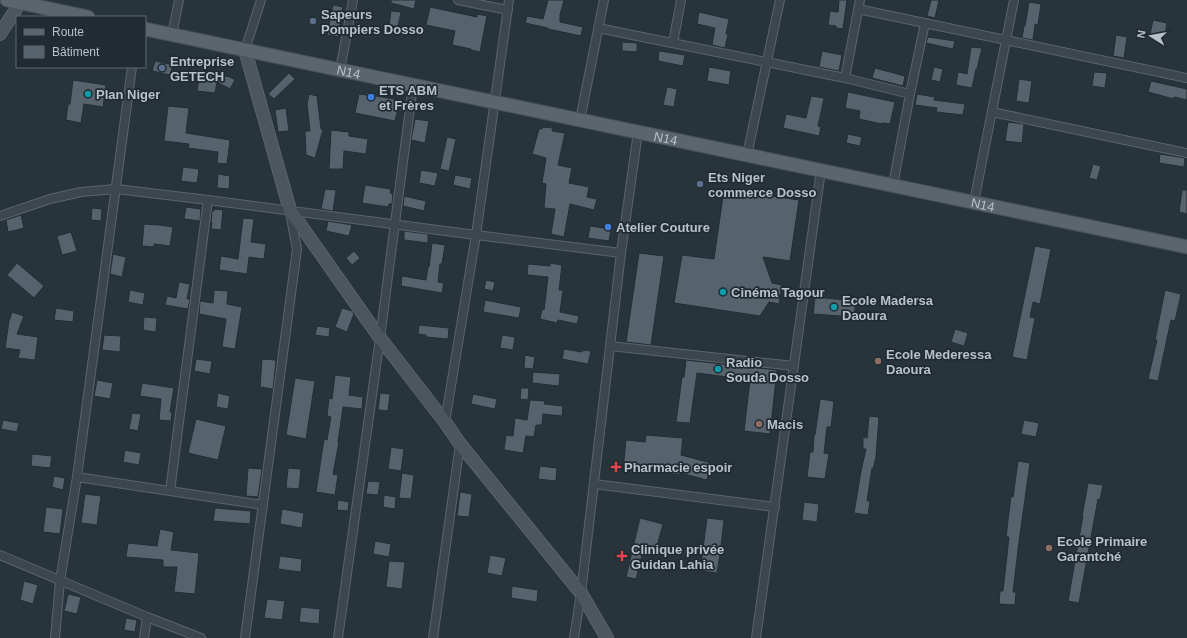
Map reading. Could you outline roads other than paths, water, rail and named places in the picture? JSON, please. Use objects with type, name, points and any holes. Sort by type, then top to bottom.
[{"type":"main road","points":[[7,0],[83,16]]},
{"type":"main road","name":"N14","points":[[146,29],[1187,247]]},
{"type":"street","points":[[172,35],[179,0]]},
{"type":"street","points":[[245,638],[297,249],[290,210],[245,50],[261,0]]},
{"type":"street","points":[[340,70],[353,0]]},
{"type":"street","points":[[458,0],[508,10]]},
{"type":"street","points":[[445,422],[476,235],[509,0]]},
{"type":"street","points":[[580,120],[604,0]]},
{"type":"street","points":[[673,43],[681,0]]},
{"type":"street","points":[[747,155],[780,0]]},
{"type":"street","points":[[845,78],[860,0]]},
{"type":"street","points":[[974,202],[1014,0]]},
{"type":"street","points":[[0,34],[20,3]]},
{"type":"street","points":[[858,9],[1187,78]]},
{"type":"street","points":[[893,185],[925,23]]},
{"type":"street","points":[[598,28],[845,78],[910,94]]},
{"type":"street","points":[[54,638],[60,581],[76,477],[132,68]]},
{"type":"street","points":[[338,638],[380,338],[413,85]]},
{"type":"street","points":[[992,112],[1187,153]]},
{"type":"street","points":[[574,638],[581,593],[621,253],[638,132]]},
{"type":"street","points":[[756,638],[821,170]]},
{"type":"street","points":[[0,216],[50,199],[81,192],[116,189],[621,253]]},
{"type":"street","points":[[170,491],[208,200]]},
{"type":"street","points":[[290,210],[380,338],[445,422],[460,444],[581,593],[607,638]]},
{"type":"street","points":[[610,346],[794,366]]},
{"type":"street","points":[[433,638],[460,444]]},
{"type":"street","points":[[76,477],[263,504]]},
{"type":"street","points":[[594,484],[775,507]]},
{"type":"street","points":[[0,555],[146,617],[201,638]]},
{"type":"street","points":[[144,638],[146,617]]},
{"type":"place","name":"Sapeurs Pompiers Dosso","points":[[313,21]]},
{"type":"place","name":"Entreprise GETECH","points":[[162,68]]},
{"type":"place","name":"Plan Niger","points":[[88,94]]},
{"type":"place","name":"ETS ABM et Frères","points":[[371,97]]},
{"type":"place","name":"Ets Niger commerce Dosso","points":[[700,184]]},
{"type":"place","name":"Atelier Couture","points":[[608,227]]},
{"type":"place","name":"Cinéma Tagour","points":[[723,292]]},
{"type":"place","name":"Ecole Madersa Daoura","points":[[834,307]]},
{"type":"place","name":"Ecole Mederessa Daoura","points":[[878,361]]},
{"type":"place","name":"Radio Souda Dosso","points":[[718,369]]},
{"type":"place","name":"Macis","points":[[759,424]]},
{"type":"place","name":"Pharmacie espoir","points":[[616,467]]},
{"type":"place","name":"Ecole Primaire Garantché","points":[[1049,548]]},
{"type":"place","name":"Clinique privée Guidan Lahia","points":[[622,556]]}]
